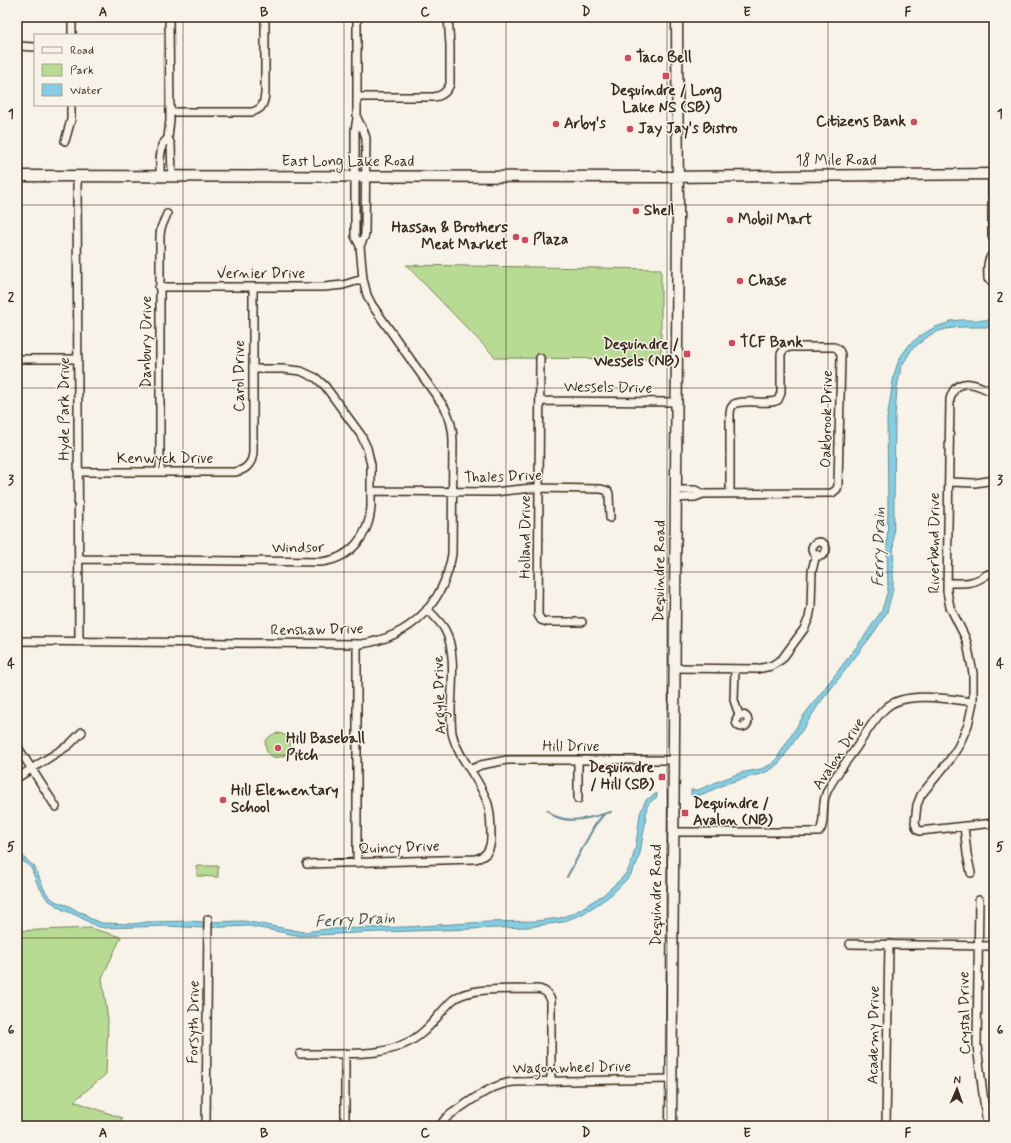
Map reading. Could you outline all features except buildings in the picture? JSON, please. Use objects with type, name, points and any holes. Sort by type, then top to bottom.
[{"type":"main road","name":"Dequindre Road","points":[[671,1126],[678,177],[677,17]]},
{"type":"main road","name":"18 Mile Road","points":[[678,177],[993,174]]},
{"type":"main road","name":"East Long Lake Road","points":[[17,176],[678,177]]},
{"type":"street","points":[[72,17],[72,34]]},
{"type":"street","points":[[169,17],[170,112],[168,138],[171,145],[172,176]]},
{"type":"street","points":[[170,112],[252,112],[261,108],[264,103],[265,93],[265,17]]},
{"type":"street","name":"Renshaw Drive","points":[[17,641],[357,644],[375,642],[394,635],[413,623],[435,599],[442,586],[450,564],[453,544],[453,435],[448,413],[441,401],[372,306],[367,295],[363,279],[360,246],[354,236],[355,130],[357,118],[357,17]]},
{"type":"street","points":[[356,97],[434,97],[443,94],[450,84],[448,17]]},
{"type":"street","points":[[17,46],[34,47]]},
{"type":"street","points":[[65,141],[71,120],[71,106]]},
{"type":"street","name":"Renshaw Drive","points":[[357,118],[366,138],[365,235],[360,246]]},
{"type":"street","points":[[160,176],[162,145],[168,138]]},
{"type":"street","points":[[993,174],[992,236],[994,240]]},
{"type":"street","name":"Hyde Park Drive","points":[[78,176],[79,642]]},
{"type":"street","name":"Danbury Drive","points":[[160,472],[160,235],[161,228],[167,214]]},
{"type":"street","points":[[994,253],[988,259],[988,279],[994,282]]},
{"type":"street","name":"Vernier Drive","points":[[160,287],[324,287],[342,285],[363,279]]},
{"type":"street","name":"Carol Drive","points":[[250,464],[253,453],[252,287]]},
{"type":"street","name":"Oakbrook Drive","points":[[790,347],[834,347],[838,349],[841,355],[837,489],[832,493],[730,494],[731,408],[734,404],[741,402],[771,402],[778,400],[781,393],[781,354],[784,349],[790,347]]},
{"type":"street","name":"Holland Drive","points":[[540,358],[538,612],[541,620],[547,622],[582,622]]},
{"type":"street","points":[[17,359],[78,359]]},
{"type":"street","name":"Windsor","points":[[79,559],[313,562],[338,558],[350,551],[359,542],[368,527],[371,514],[371,465],[369,454],[361,435],[325,386],[316,378],[301,371],[282,369],[253,369]]},
{"type":"street","name":"Riverbend Drive","points":[[964,826],[920,831],[917,829],[915,823],[918,801],[923,792],[949,761],[958,747],[968,725],[973,702],[974,679],[970,657],[965,637],[950,607],[946,591],[950,399],[952,392],[958,385],[972,384],[988,390]]},
{"type":"street","name":"Wessels Drive","points":[[540,400],[676,402]]},
{"type":"street","name":"Kenwyck Drive","points":[[78,472],[235,472],[240,471],[250,464]]},
{"type":"street","points":[[949,482],[969,483],[994,480]]},
{"type":"street","name":"Thales Drive","points":[[371,491],[499,492],[525,488],[605,489],[610,494],[610,518]]},
{"type":"street","points":[[676,494],[695,498],[703,494],[730,494]]},
{"type":"street","points":[[674,668],[757,669],[771,666],[782,659],[804,629],[809,618],[811,607],[812,571],[816,554]]},
{"type":"street","points":[[947,583],[971,583],[980,580],[988,574]]},
{"type":"street","name":"Argyle Drive","points":[[427,609],[444,627],[450,643],[452,661],[452,730],[456,746],[484,794],[488,804],[491,818],[491,844],[488,851]]},
{"type":"street","points":[[357,644],[357,863]]},
{"type":"street","points":[[735,669],[734,700],[739,715]]},
{"type":"street","name":"Avalon Drive","points":[[673,832],[819,832],[823,825],[823,804],[827,790],[887,707],[907,698],[938,698],[973,702]]},
{"type":"street","points":[[17,778],[68,745],[82,732]]},
{"type":"street","points":[[17,746],[56,807]]},
{"type":"street","name":"Hill Drive","points":[[470,770],[481,765],[507,760],[674,760]]},
{"type":"street","points":[[578,760],[578,799]]},
{"type":"street","points":[[971,873],[964,826],[994,823]]},
{"type":"street","name":"Quincy Drive","points":[[307,864],[475,859],[482,857],[488,851]]},
{"type":"street","name":"Crystal Drive","points":[[979,900],[977,1046],[987,1126]]},
{"type":"street","name":"Forsyth Drive","points":[[206,1126],[208,920]]},
{"type":"street","points":[[850,944],[994,946]]},
{"type":"street","name":"Academy Drive","points":[[886,1126],[889,944]]},
{"type":"street","points":[[300,1054],[380,1052],[403,1045],[414,1039],[424,1032],[454,999],[467,993],[483,990],[540,989],[548,994],[550,1000],[551,1081]]},
{"type":"street","points":[[345,1054],[345,1126]]},
{"type":"street","name":"Wagonwheel Drive","points":[[440,1126],[444,1119],[451,1114],[500,1084],[514,1082],[671,1079]]},
{"type":"green space","points":[[406,265],[661,269],[661,359],[496,358]]},
{"type":"green space","name":"Hill Baseball Pitch","points":[[279,733],[288,738],[290,752],[281,757],[271,757],[267,752],[265,742],[274,734]]},
{"type":"green space","points":[[196,866],[218,866],[218,877],[197,876]]},
{"type":"green space","points":[[90,928],[121,937],[102,978],[108,1020],[106,1074],[74,1101],[122,1118],[120,1126],[17,1126],[17,931]]},
{"type":"water","name":"Ferry Drain","points":[[994,320],[994,327],[961,327],[939,331],[930,335],[912,349],[901,367],[897,388],[895,417],[893,589],[887,612],[875,631],[819,704],[780,762],[772,769],[764,773],[728,783],[700,795],[691,795],[691,790],[698,790],[740,773],[761,769],[774,763],[804,715],[864,637],[882,610],[888,590],[887,419],[894,375],[901,356],[910,344],[935,327],[950,321]]},
{"type":"water","name":"Ferry Drain","points":[[657,793],[657,797],[649,803],[647,807],[640,853],[637,863],[630,876],[612,894],[584,913],[563,922],[528,927],[301,936],[249,926],[203,928],[167,926],[104,928],[96,926],[63,910],[47,899],[38,885],[31,868],[20,859],[17,853],[17,843],[24,858],[34,866],[45,891],[50,897],[55,901],[84,913],[89,918],[102,923],[133,924],[147,922],[244,921],[304,932],[328,929],[536,921],[560,918],[574,913],[603,895],[621,879],[631,864],[636,845],[640,814],[643,806],[646,800]]},
{"type":"waterway","points":[[547,810],[553,815],[570,820],[584,819],[611,812]]},
{"type":"waterway","points":[[567,877],[595,825],[604,814]]},
{"type":"place","name":"Taco Bell","points":[[628,58]]},
{"type":"place","name":"Dequindre / Long Lake NS (SB)","points":[[666,76]]},
{"type":"place","name":"Citizens Bank","points":[[914,122]]},
{"type":"place","name":"Arby's","points":[[556,124]]},
{"type":"place","name":"Jay Jay's Bistro","points":[[630,129]]},
{"type":"place","name":"Shell","points":[[636,211]]},
{"type":"place","name":"Mobil Mart","points":[[730,220]]},
{"type":"place","name":"Hassan & Brothers Meat Market","points":[[516,237]]},
{"type":"place","name":"Plaza","points":[[525,240]]},
{"type":"place","name":"Chase","points":[[740,281]]},
{"type":"place","name":"TCF Bank","points":[[732,343]]},
{"type":"place","name":"Dequindre / Wessels (NB)","points":[[687,354]]},
{"type":"place","name":"Hill Baseball Pitch","points":[[278,748]]},
{"type":"place","name":"Dequindre / Hill (SB)","points":[[662,777]]},
{"type":"place","name":"Hill Elementary School","points":[[223,800]]},
{"type":"place","name":"Dequindre / Avalon (NB)","points":[[685,813]]}]
